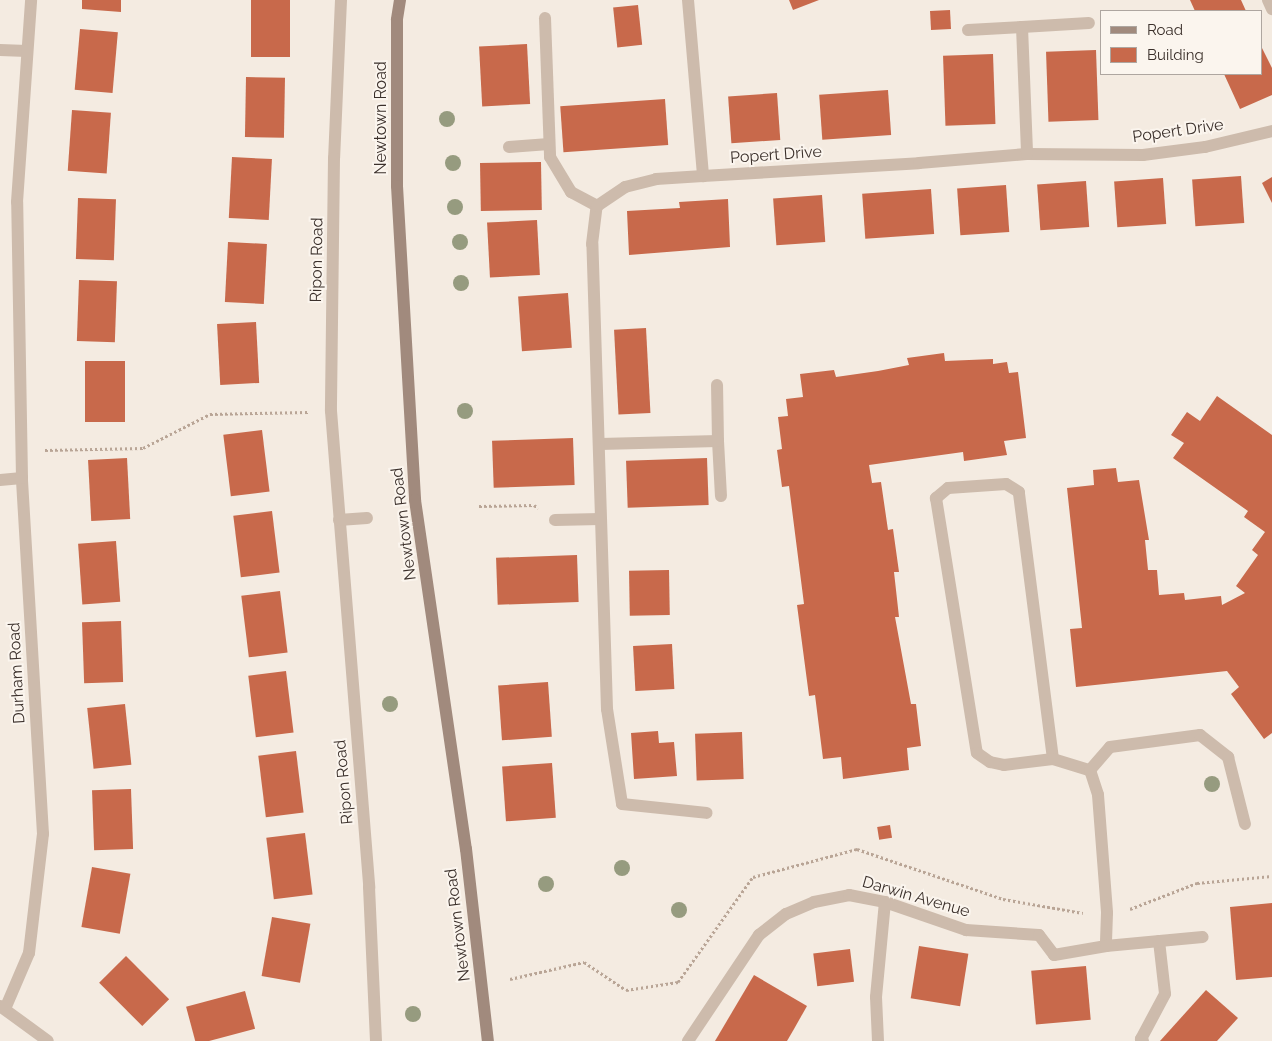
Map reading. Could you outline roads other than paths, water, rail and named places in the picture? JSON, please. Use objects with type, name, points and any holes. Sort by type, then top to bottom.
[{"type":"main road","name":"Newtown Road","points":[[400,0],[397,20],[397,186],[415,500],[466,848],[488,1041]]},
{"type":"street","name":"Durham Road","points":[[2,1008],[29,953],[43,834],[21,451],[18,202],[31,0]]},
{"type":"street","name":"Ripon Road","points":[[341,0],[334,158],[331,411],[369,887],[376,1041]]},
{"type":"street","points":[[688,0],[703,176]]},
{"type":"street","points":[[1268,0],[1272,9]]},
{"type":"street","points":[[545,18],[550,158],[571,192],[597,206],[592,244],[600,444],[600,519],[607,709],[622,804],[707,813]]},
{"type":"street","points":[[968,30],[1089,23]]},
{"type":"street","points":[[1022,27],[1027,154]]},
{"type":"street","points":[[0,50],[28,51]]},
{"type":"street","name":"Popert Drive","points":[[597,206],[625,187],[656,179],[919,164],[1027,154],[1143,155],[1205,147],[1272,130]]},
{"type":"street","points":[[509,146],[549,144]]},
{"type":"street","points":[[717,386],[721,496]]},
{"type":"street","points":[[600,444],[718,441]]},
{"type":"street","points":[[0,480],[22,478]]},
{"type":"street","points":[[1053,759],[1019,492],[1006,484],[948,488],[936,498],[977,753],[990,762],[1004,765],[1053,759],[1090,770]]},
{"type":"street","points":[[339,520],[367,518]]},
{"type":"street","points":[[555,520],[600,519]]},
{"type":"street","points":[[1090,770],[1110,747],[1200,734],[1228,757],[1244,824]]},
{"type":"street","points":[[1090,770],[1098,795],[1106,946]]},
{"type":"street","name":"Darwin Avenue","points":[[688,1041],[759,935],[786,914],[814,902],[849,895],[885,902],[966,930],[1039,934],[1054,955],[1106,946],[1203,937]]},
{"type":"street","points":[[878,1041],[876,997],[885,902]]},
{"type":"street","points":[[1143,1041],[1141,1039],[1165,994],[1159,941]]},
{"type":"street","points":[[2,1008],[48,1041]]}]
